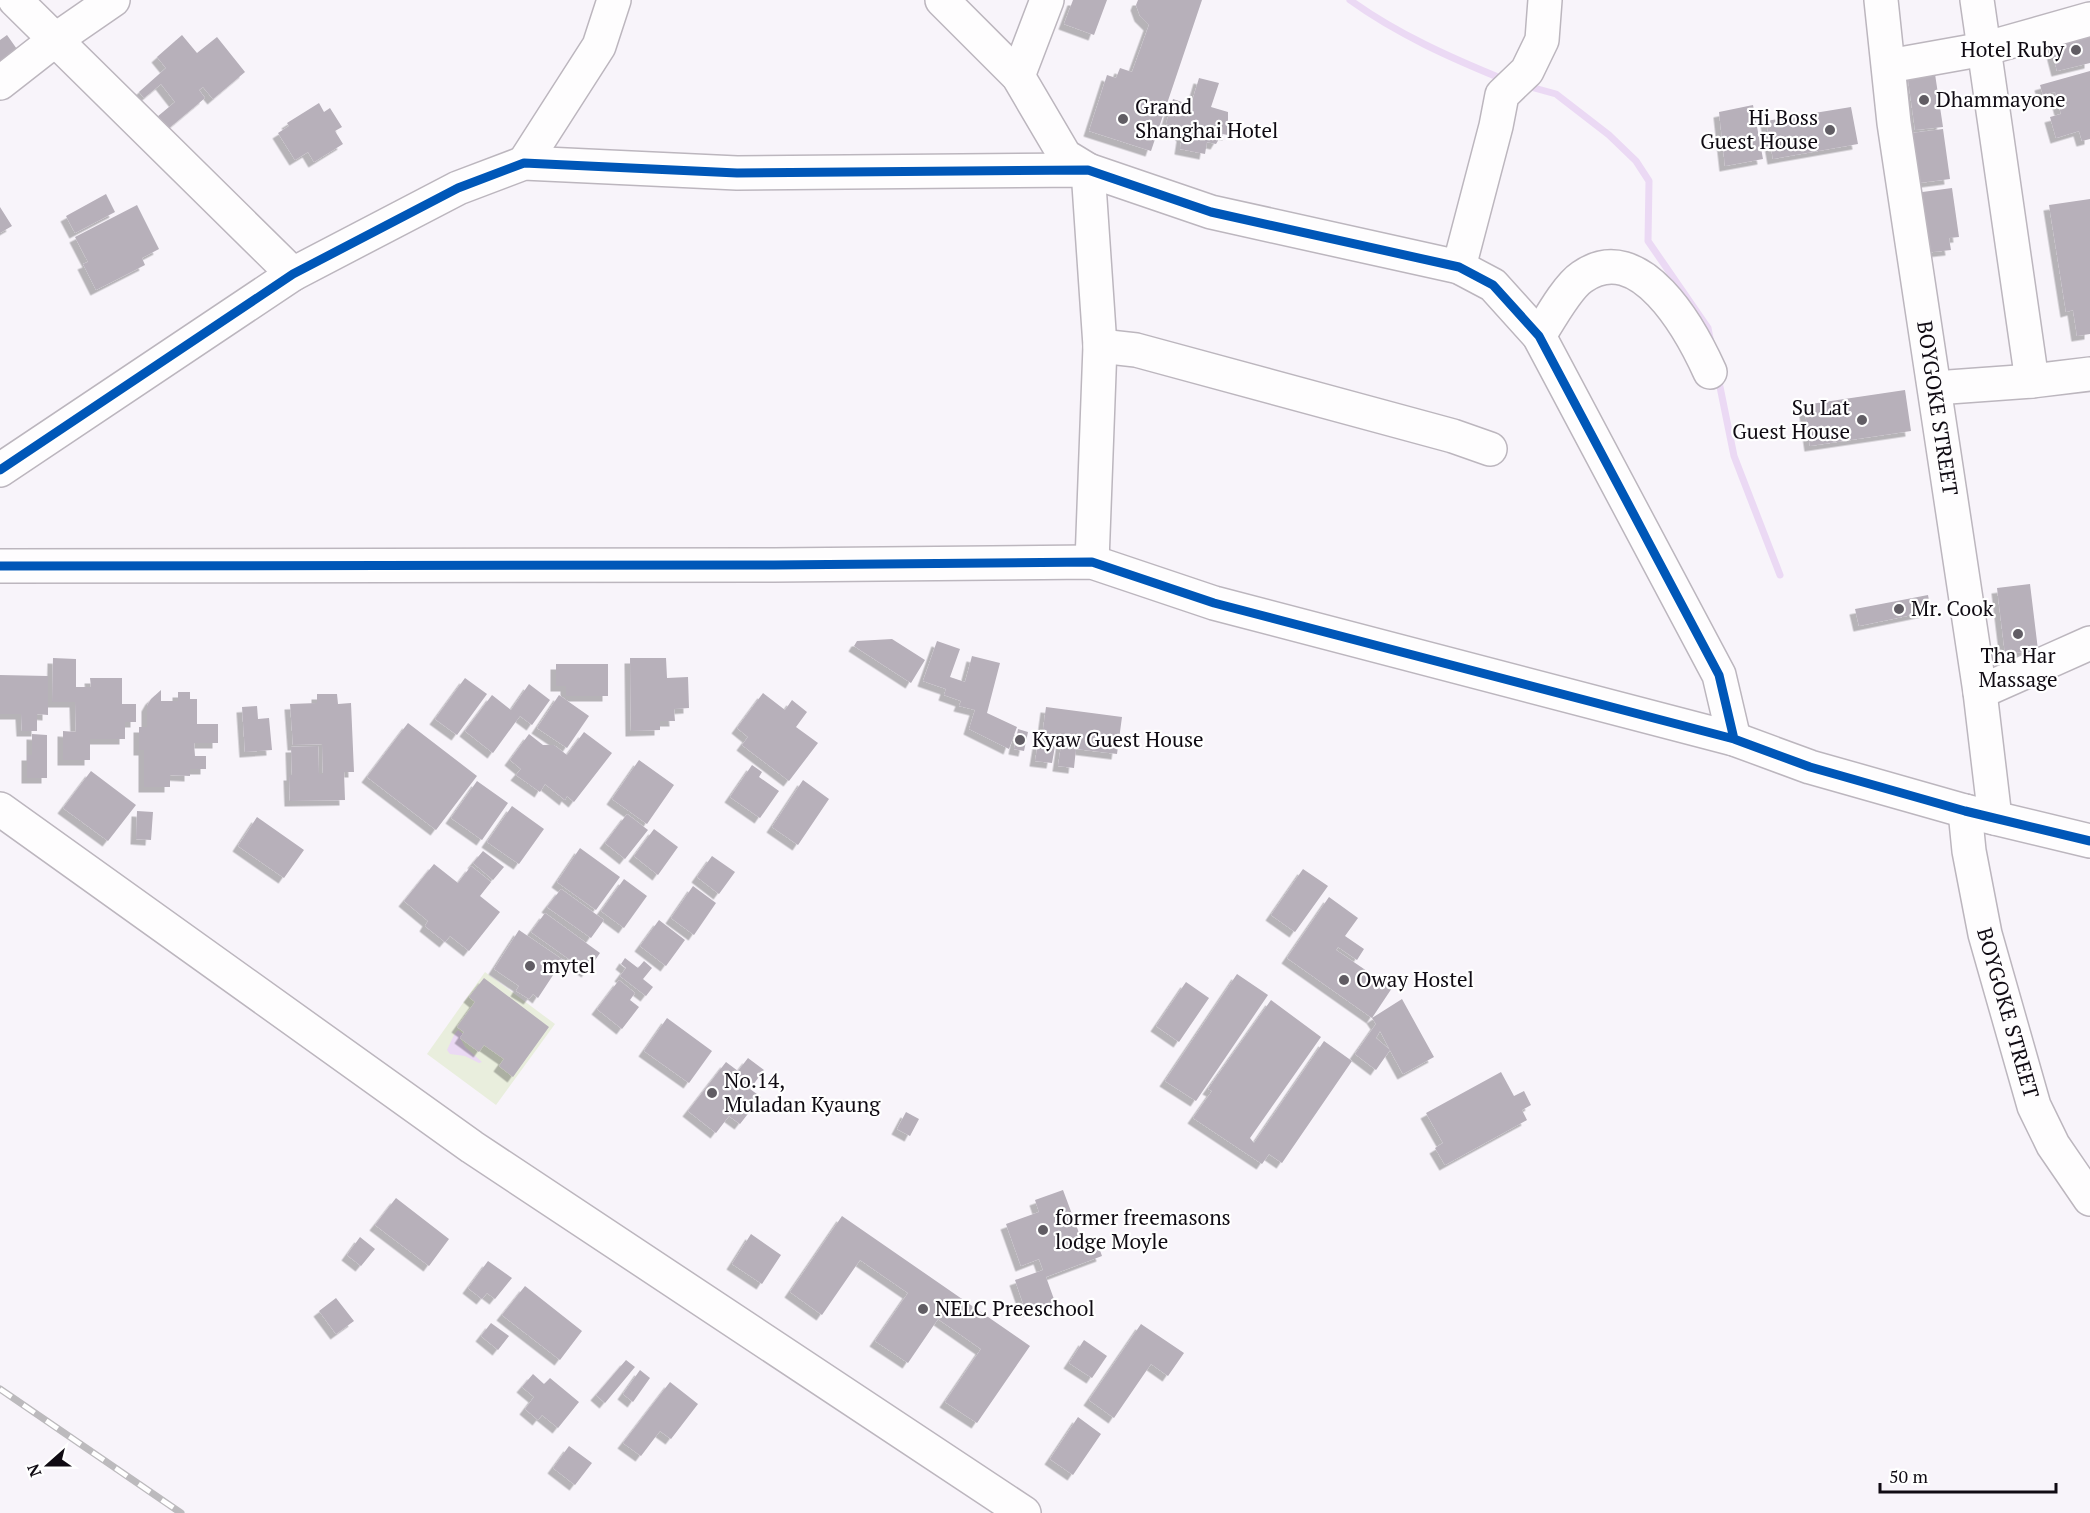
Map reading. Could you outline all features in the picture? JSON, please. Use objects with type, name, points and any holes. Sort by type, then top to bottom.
[{"type":"street","points":[[15,0],[293,274]]},
{"type":"street","points":[[0,83],[55,40],[113,0]]},
{"type":"street","points":[[524,163],[599,46],[614,0]]},
{"type":"street","points":[[942,0],[1018,76],[1065,156],[1088,170],[1211,212],[1459,267],[1493,285],[1539,336],[1719,675],[1734,739]]},
{"type":"street","points":[[1018,76],[1047,0]]},
{"type":"street","points":[[1459,267],[1502,95],[1527,71],[1542,40],[1545,0]]},
{"type":"street","name":"BOYGOKE STREET","points":[[1881,0],[1894,123],[1980,692],[1980,815],[1969,851],[1985,934],[2034,1106],[2053,1145],[2090,1199]]},
{"type":"street","points":[[1977,0],[2032,381]]},
{"type":"street","points":[[1889,66],[1984,49],[2090,19]]},
{"type":"street","points":[[0,470],[293,274],[458,188],[524,163],[737,172],[1088,170]]},
{"type":"street","points":[[1088,170],[1100,346],[1092,562]]},
{"type":"street","points":[[1539,336],[1580,278],[1595,269],[1612,266],[1637,274],[1667,298],[1696,342],[1710,372]]},
{"type":"street","points":[[1100,346],[1136,350],[1453,436],[1490,449]]},
{"type":"street","points":[[1935,388],[2090,374]]},
{"type":"street","points":[[0,566],[774,565],[1092,562],[1214,603],[1734,739],[1810,767],[1980,815],[2090,841]]},
{"type":"street","points":[[1980,692],[2090,643]]},
{"type":"street","points":[[0,809],[472,1148],[1024,1513]]},
{"type":"green space","points":[[485,972],[555,1024],[496,1105],[427,1054]]},
{"type":"shaded area","points":[[458,1030],[463,1034],[460,1038],[465,1047],[482,1062],[450,1054],[447,1050]]},
{"type":"building","points":[[1073,0],[1107,0],[1094,35],[1064,24]]},
{"type":"building","points":[[1138,0],[1202,0],[1151,151],[1089,131],[1107,75],[1116,78],[1120,68],[1132,72],[1149,25],[1140,16],[1136,5]]},
{"type":"building","points":[[2090,33],[2090,63],[2057,71],[2050,44]]},
{"type":"building","points":[[7,35],[24,59],[0,75],[0,40]]},
{"type":"building","points":[[182,35],[197,53],[217,37],[245,72],[213,99],[203,87],[199,90],[205,98],[168,129],[157,117],[175,102],[161,84],[144,98],[139,92],[166,68],[157,57]]},
{"type":"building","points":[[2090,71],[2090,139],[2082,141],[2079,131],[2056,138],[2050,117],[2061,114],[2055,92],[2043,95],[2040,85]]},
{"type":"building","points":[[1907,72],[1935,74],[1943,127],[1915,130]]},
{"type":"building","points":[[1199,78],[1219,83],[1211,107],[1228,112],[1228,135],[1222,134],[1216,144],[1207,142],[1205,154],[1180,149],[1182,136],[1175,127],[1166,124],[1173,99],[1191,105]]},
{"type":"building","points":[[319,103],[324,112],[330,108],[342,127],[335,131],[343,144],[314,162],[308,152],[295,160],[278,133],[289,126],[287,123]]},
{"type":"building","points":[[1753,105],[1763,159],[1725,166],[1719,112]]},
{"type":"building","points":[[1851,107],[1858,144],[1773,159],[1766,121]]},
{"type":"building","points":[[1943,129],[1950,179],[1919,183],[1912,133]]},
{"type":"building","points":[[1952,188],[1959,237],[1949,238],[1951,250],[1924,253],[1915,193]]},
{"type":"building","points":[[106,194],[115,212],[75,233],[66,216]]},
{"type":"building","points":[[2090,199],[2090,334],[2077,336],[2073,310],[2066,312],[2049,205]]},
{"type":"building","points":[[137,205],[159,249],[142,258],[145,265],[96,290],[83,264],[88,262],[75,237]]},
{"type":"building","points":[[0,207],[12,226],[0,233]]},
{"type":"building","points":[[1905,390],[1911,431],[1810,446],[1804,405]]},
{"type":"building","points":[[2030,584],[2038,650],[2005,654],[1997,588]]},
{"type":"building","points":[[1928,595],[1931,611],[1859,626],[1855,609]]},
{"type":"building","points":[[892,639],[925,660],[911,683],[854,646],[857,641]]},
{"type":"building","points":[[937,641],[960,649],[950,677],[965,682],[972,656],[1000,663],[987,713],[1017,727],[1009,749],[969,729],[975,710],[959,706],[961,701],[944,695],[946,689],[923,681]]},
{"type":"building","points":[[53,658],[76,659],[76,687],[91,687],[90,678],[122,678],[122,704],[136,704],[136,722],[125,722],[125,739],[90,739],[90,760],[63,760],[63,731],[76,732],[75,702],[52,702]]},
{"type":"building","points":[[630,658],[666,658],[667,678],[688,677],[689,708],[674,709],[675,721],[660,721],[660,730],[631,731]]},
{"type":"building","points":[[556,664],[608,664],[608,696],[566,696],[566,686],[556,686]]},
{"type":"building","points":[[0,675],[48,676],[48,715],[37,714],[37,731],[22,731],[21,714],[0,714]]},
{"type":"building","points":[[465,678],[487,694],[457,735],[435,719]]},
{"type":"building","points":[[529,684],[550,700],[532,725],[520,716],[493,753],[465,731],[492,695],[511,710]]},
{"type":"building","points":[[161,690],[161,701],[178,701],[178,692],[190,692],[190,699],[197,699],[197,724],[218,724],[218,743],[194,743],[195,756],[206,756],[206,769],[190,769],[190,776],[170,775],[170,787],[144,787],[144,750],[139,750],[139,727],[147,727],[147,706]]},
{"type":"building","points":[[763,693],[785,710],[792,700],[807,712],[796,727],[818,743],[789,781],[742,745],[748,737],[737,728]]},
{"type":"building","points":[[317,694],[337,694],[338,704],[351,703],[354,772],[344,772],[345,800],[290,801],[291,747],[318,746],[319,774],[323,774],[322,744],[293,745],[290,704],[317,703]]},
{"type":"building","points":[[559,695],[589,716],[567,748],[537,728]]},
{"type":"building","points":[[257,706],[258,719],[269,718],[272,750],[245,752],[242,707]]},
{"type":"building","points":[[1046,707],[1122,717],[1117,754],[1076,749],[1074,768],[1058,766],[1062,739],[1042,737]]},
{"type":"building","points":[[408,723],[477,776],[436,830],[367,777]]},
{"type":"building","points":[[1018,729],[1028,732],[1024,751],[1014,749]]},
{"type":"building","points":[[584,732],[612,753],[574,802],[567,796],[565,800],[545,784],[540,792],[516,775],[521,769],[510,760],[529,734],[543,745],[554,745],[567,755]]},
{"type":"building","points":[[32,734],[47,735],[47,778],[27,778],[27,755],[32,755]]},
{"type":"building","points":[[1038,743],[1055,746],[1052,763],[1035,761]]},
{"type":"building","points":[[639,760],[674,785],[647,824],[612,799]]},
{"type":"building","points":[[752,765],[762,772],[759,777],[779,791],[760,818],[730,797]]},
{"type":"building","points":[[91,771],[136,805],[108,841],[63,808]]},
{"type":"building","points":[[803,780],[829,799],[798,845],[772,827]]},
{"type":"building","points":[[477,781],[508,803],[482,840],[451,818]]},
{"type":"building","points":[[512,806],[544,829],[519,864],[487,842]]},
{"type":"building","points":[[137,811],[153,812],[151,840],[136,839]]},
{"type":"building","points":[[627,814],[648,830],[625,859],[605,843]]},
{"type":"building","points":[[257,817],[304,850],[284,878],[238,846]]},
{"type":"building","points":[[654,829],[678,847],[658,875],[634,856]]},
{"type":"building","points":[[580,848],[620,877],[596,910],[557,882]]},
{"type":"building","points":[[483,851],[504,867],[493,880],[473,863]]},
{"type":"building","points":[[712,856],[735,872],[719,894],[697,877]]},
{"type":"building","points":[[434,864],[458,883],[471,866],[491,882],[480,896],[500,912],[469,951],[450,936],[445,942],[425,926],[428,921],[404,901]]},
{"type":"building","points":[[1303,869],[1328,886],[1295,932],[1271,915]]},
{"type":"building","points":[[624,879],[647,896],[624,928],[601,911]]},
{"type":"building","points":[[693,886],[716,903],[694,935],[671,918]]},
{"type":"building","points":[[561,889],[604,920],[591,938],[547,907]]},
{"type":"building","points":[[1329,897],[1358,918],[1345,936],[1364,949],[1357,960],[1338,947],[1336,950],[1392,988],[1372,1018],[1287,958]]},
{"type":"building","points":[[545,913],[600,953],[587,972],[531,932]]},
{"type":"building","points":[[659,920],[685,940],[666,966],[640,946]]},
{"type":"building","points":[[519,930],[563,960],[538,998],[533,994],[529,999],[516,991],[519,986],[494,969]]},
{"type":"building","points":[[625,958],[638,968],[644,961],[652,968],[643,979],[653,987],[646,996],[620,976],[626,968],[621,964]]},
{"type":"building","points":[[1237,974],[1268,995],[1196,1101],[1165,1081]]},
{"type":"building","points":[[484,978],[549,1027],[513,1077],[499,1066],[504,1059],[484,1045],[479,1052],[460,1038],[464,1032],[457,1027],[475,1002],[469,997]]},
{"type":"building","points":[[619,980],[635,993],[630,1000],[639,1007],[622,1029],[597,1009]]},
{"type":"building","points":[[1186,982],[1209,998],[1179,1042],[1156,1026]]},
{"type":"building","points":[[1402,999],[1434,1057],[1403,1074],[1390,1050],[1376,1070],[1355,1054],[1376,1024],[1372,1018]],"holes":[[[1380,1031],[1390,1050],[1376,1038]]]},
{"type":"building","points":[[1271,1000],[1321,1037],[1250,1138],[1254,1143],[1324,1041],[1352,1061],[1282,1163],[1269,1154],[1262,1164],[1193,1118],[1212,1091],[1208,1089]]},
{"type":"building","points":[[667,1018],[712,1051],[689,1083],[644,1051]]},
{"type":"building","points":[[748,1058],[764,1070],[750,1089],[761,1097],[740,1124],[729,1116],[716,1133],[688,1111],[726,1062],[738,1071]]},
{"type":"building","points":[[1501,1072],[1514,1096],[1524,1091],[1531,1105],[1522,1110],[1527,1120],[1445,1165],[1435,1148],[1443,1143],[1426,1113]]},
{"type":"building","points":[[906,1112],[919,1119],[910,1136],[897,1129]]},
{"type":"building","name":"former freemasons lodge Moyle","points":[[1063,1190],[1082,1241],[1095,1236],[1102,1256],[1046,1277],[1055,1302],[1026,1312],[1015,1280],[1043,1270],[1039,1259],[1021,1266],[1006,1224],[1039,1212],[1035,1200]]},
{"type":"building","points":[[396,1198],[449,1239],[429,1266],[375,1225]]},
{"type":"building","points":[[842,1216],[1030,1346],[977,1423],[945,1402],[981,1349],[938,1319],[908,1363],[875,1341],[908,1293],[860,1260],[822,1315],[790,1292]]},
{"type":"building","points":[[751,1234],[781,1255],[762,1284],[732,1264]]},
{"type":"building","points":[[360,1237],[375,1249],[361,1266],[347,1255]]},
{"type":"building","points":[[488,1261],[512,1278],[495,1299],[487,1293],[482,1299],[468,1288]]},
{"type":"building","points":[[525,1286],[582,1331],[560,1360],[502,1315]]},
{"type":"building","points":[[336,1298],[354,1321],[336,1334],[319,1311]]},
{"type":"building","points":[[491,1323],[509,1336],[498,1350],[481,1336]]},
{"type":"building","points":[[1141,1324],[1184,1353],[1168,1376],[1151,1364],[1114,1418],[1089,1400]]},
{"type":"building","points":[[1084,1340],[1107,1356],[1092,1378],[1069,1363]]},
{"type":"building","points":[[626,1360],[635,1367],[605,1403],[596,1395]]},
{"type":"building","points":[[640,1370],[650,1378],[633,1402],[623,1394]]},
{"type":"building","points":[[533,1374],[544,1384],[550,1378],[579,1402],[558,1428],[542,1415],[538,1420],[525,1409],[534,1397],[522,1387]]},
{"type":"building","points":[[670,1382],[698,1404],[671,1439],[660,1431],[641,1456],[623,1443]]},
{"type":"building","points":[[1078,1417],[1101,1434],[1073,1475],[1050,1459]]},
{"type":"building","points":[[569,1446],[592,1463],[575,1485],[553,1468]]},
{"type":"waterway","points":[[1350,0],[1386,24],[1505,80]]},
{"type":"waterway","points":[[1527,86],[1556,94],[1609,135],[1636,161],[1649,181],[1648,241],[1708,328],[1711,343]]},
{"type":"waterway","points":[[1718,377],[1734,456],[1780,575]]},
{"type":"railway","points":[[0,1389],[181,1513]]},
{"type":"cycle path","points":[[0,470],[293,274],[458,188],[524,163],[737,173],[1088,170],[1211,212],[1459,267],[1493,285],[1539,336],[1719,675],[1734,739]]},
{"type":"cycle path","points":[[0,566],[774,565],[1092,562],[1214,603],[1734,739],[1810,767],[1965,811],[2090,841]]},
{"type":"place","name":"Hotel Ruby","points":[[2076,50]]},
{"type":"place","name":"Dhammayone","points":[[1924,100]]},
{"type":"place","name":"Grand Shanghai Hotel","points":[[1123,119]]},
{"type":"place","name":"Hi Boss Guest House","points":[[1830,130]]},
{"type":"place","name":"Su Lat Guest House","points":[[1862,420]]},
{"type":"place","name":"Mr. Cook","points":[[1899,609]]},
{"type":"place","name":"Tha Har Massage","points":[[2018,634]]},
{"type":"place","name":"Kyaw Guest House","points":[[1020,740]]},
{"type":"place","name":"mytel","points":[[530,966]]},
{"type":"place","name":"Oway Hostel","points":[[1344,980]]},
{"type":"place","name":"No.14, Muladan Kyaung","points":[[712,1093]]},
{"type":"place","name":"former freemasons lodge Moyle","points":[[1043,1230]]},
{"type":"place","name":"NELC Preeschool","points":[[923,1309]]}]
